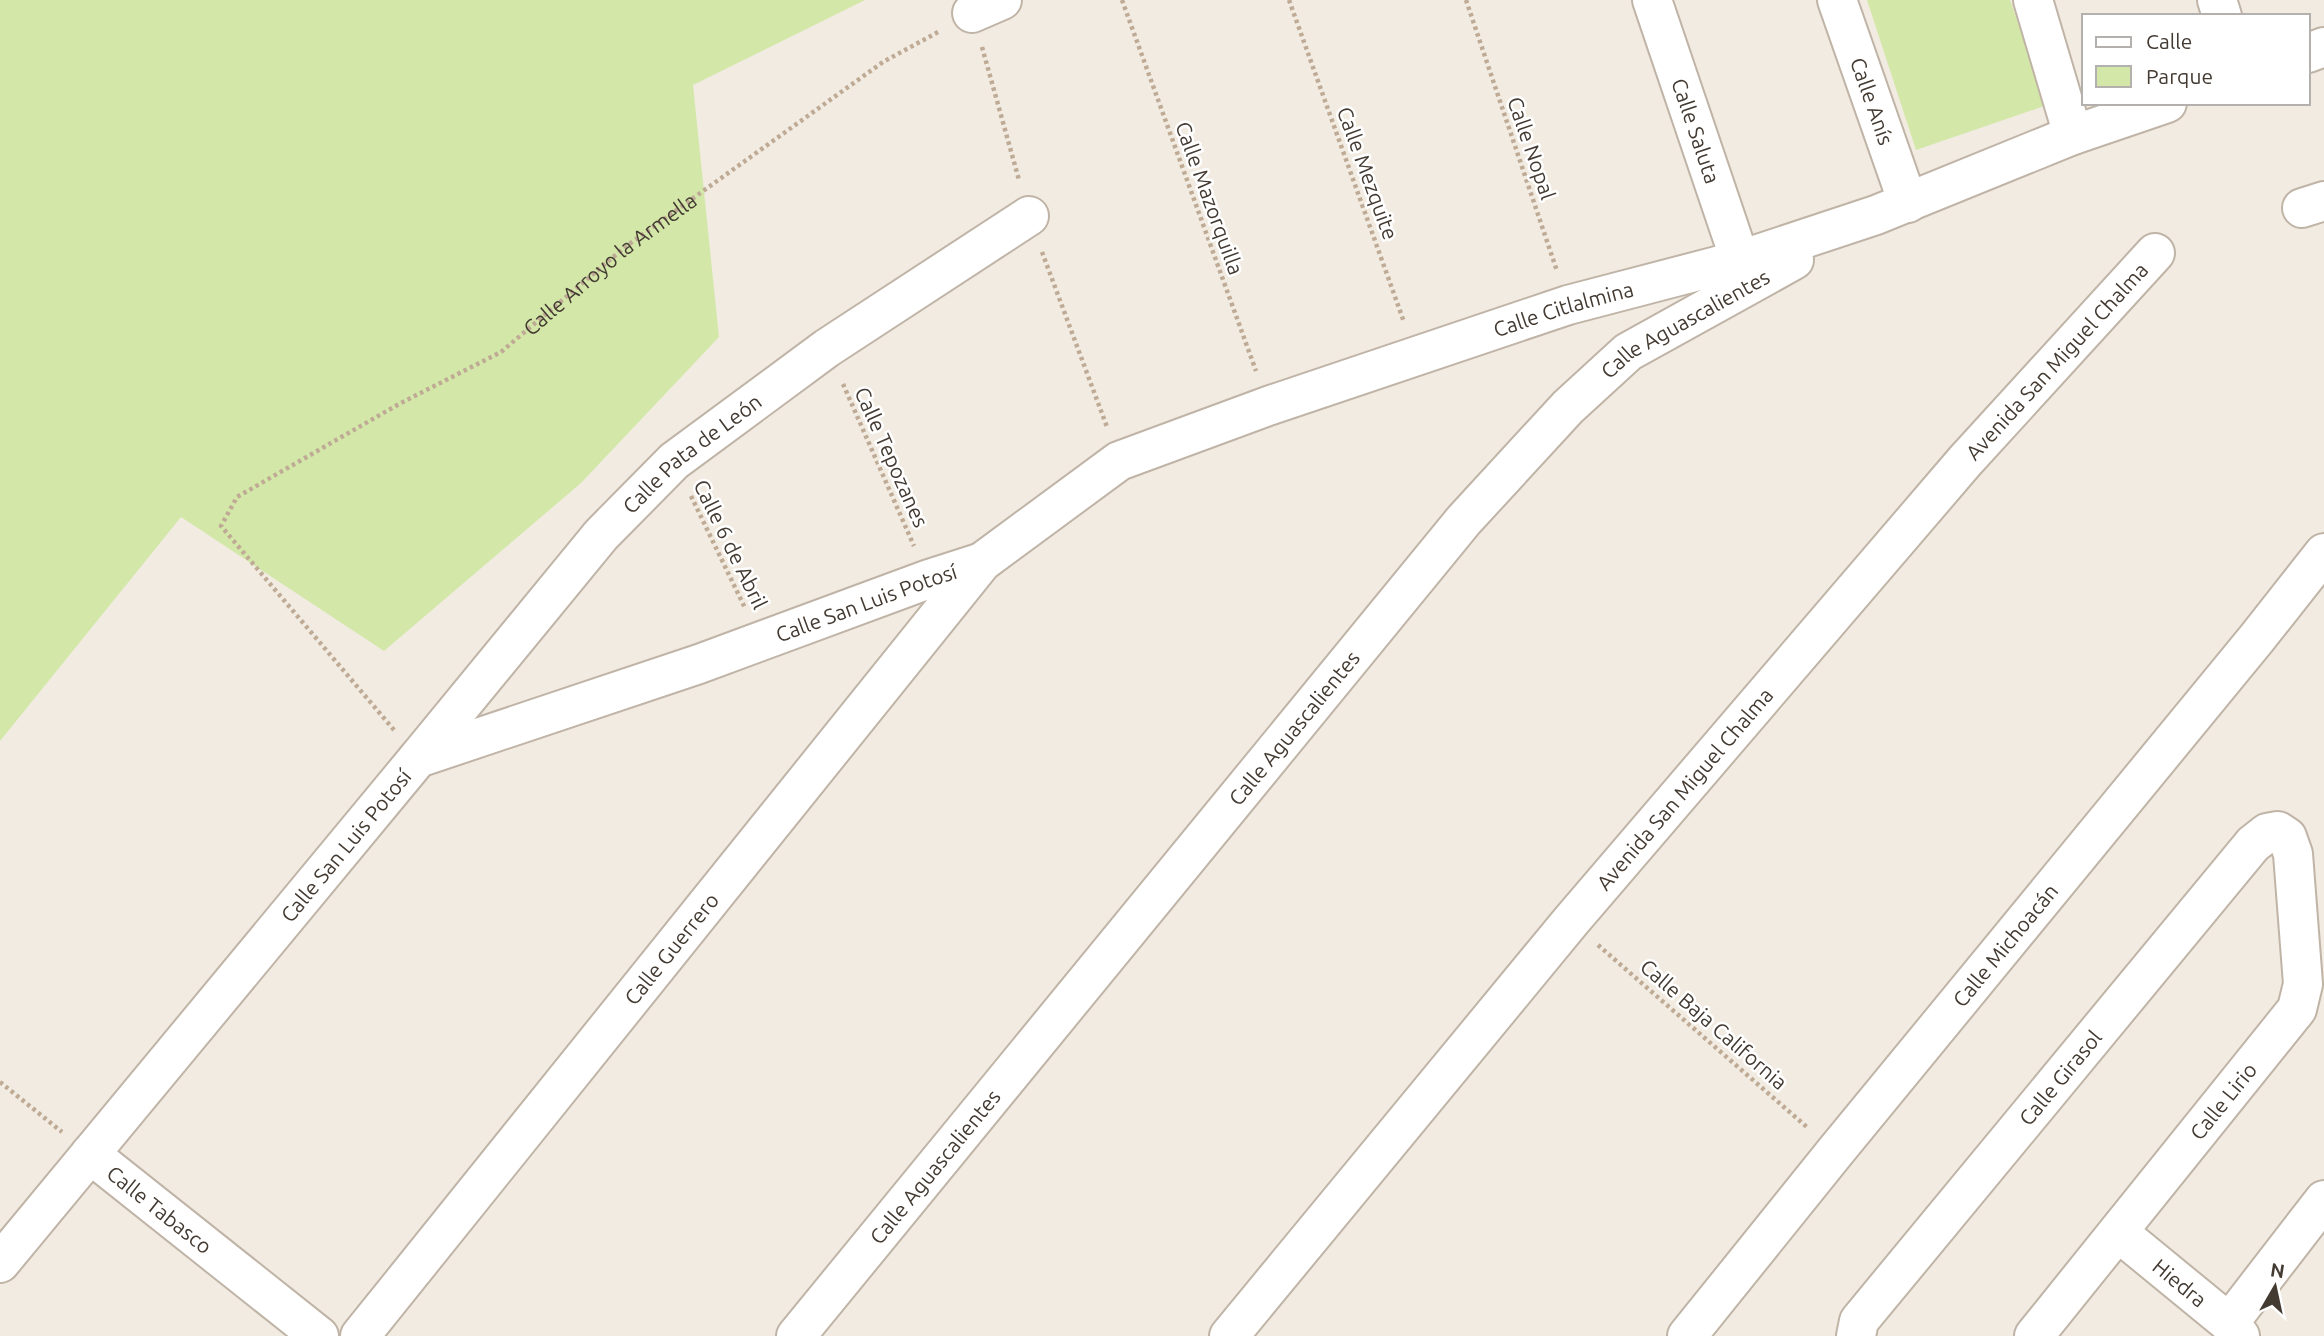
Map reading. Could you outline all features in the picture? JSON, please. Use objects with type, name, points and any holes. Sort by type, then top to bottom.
[{"type":"street","name":"Calle Saluta","points":[[1652,0],[1740,260]]},
{"type":"street","name":"Calle Anís","points":[[1837,0],[1892,209]]},
{"type":"street","points":[[2033,0],[2073,135]]},
{"type":"street","name":"Calle Citlalmina","points":[[982,562],[1119,461],[1268,406],[1568,305],[1740,260],[1892,209],[2073,135],[2161,105]]},
{"type":"street","name":"Calle Aguascalientes","points":[[796,1336],[1464,520],[1568,407],[1628,352],[1892,209]]},
{"type":"street","name":"Calle Pata de León","points":[[418,758],[601,535],[674,461],[827,348],[1029,216]]},
{"type":"street","name":"Avenida San Miguel Chalma","points":[[1229,1336],[1571,921],[1965,461],[2155,253]]},
{"type":"street","name":"Calle Michoacán","points":[[1687,1336],[2324,553]]},
{"type":"street","name":"Calle San Luis Potosí","points":[[0,1264],[418,758],[761,642],[982,562]]},
{"type":"street","name":"Calle Guerrero","points":[[360,1336],[982,562]]},
{"type":"street","name":"Calle Lirio","points":[[2034,1336],[2297,1009],[2303,984],[2293,854],[2287,837],[2278,831]]},
{"type":"street","name":"Calle Girasol","points":[[1856,1336],[1859,1321],[2253,844],[2267,833],[2278,831]]},
{"type":"street","name":"Calle Tabasco","points":[[90,1154],[319,1336]]},
{"type":"street","points":[[2234,1330],[2324,1200]]},
{"type":"street","name":"Hiedra","points":[[2118,1232],[2234,1330]]},
{"type":"path","name":"Calle Mazorquilla","points":[[1122,0],[1268,406]]},
{"type":"path","name":"Calle Mezquite","points":[[1289,0],[1416,357]]},
{"type":"path","name":"Calle Nopal","points":[[1466,0],[1568,305]]},
{"type":"path","name":"Calle Arroyo la Armella","points":[[418,758],[221,526],[237,497],[399,404],[501,352],[625,247],[883,62],[987,7]]},
{"type":"path","name":"Calle Tepozanes","points":[[827,348],[929,579]]},
{"type":"path","name":"Calle 6 de Abril","points":[[674,461],[761,642]]},
{"type":"path","name":"Calle Baja California","points":[[1571,921],[1835,1152]]},
{"type":"path","name":"Calle Tabasco","points":[[0,1082],[90,1154]]},
{"type":"green space","points":[[0,0],[865,0],[693,85],[719,337],[581,483],[384,651],[181,517],[0,741]]},
{"type":"green space","points":[[1867,0],[2010,0],[2047,105],[1916,150]]}]
